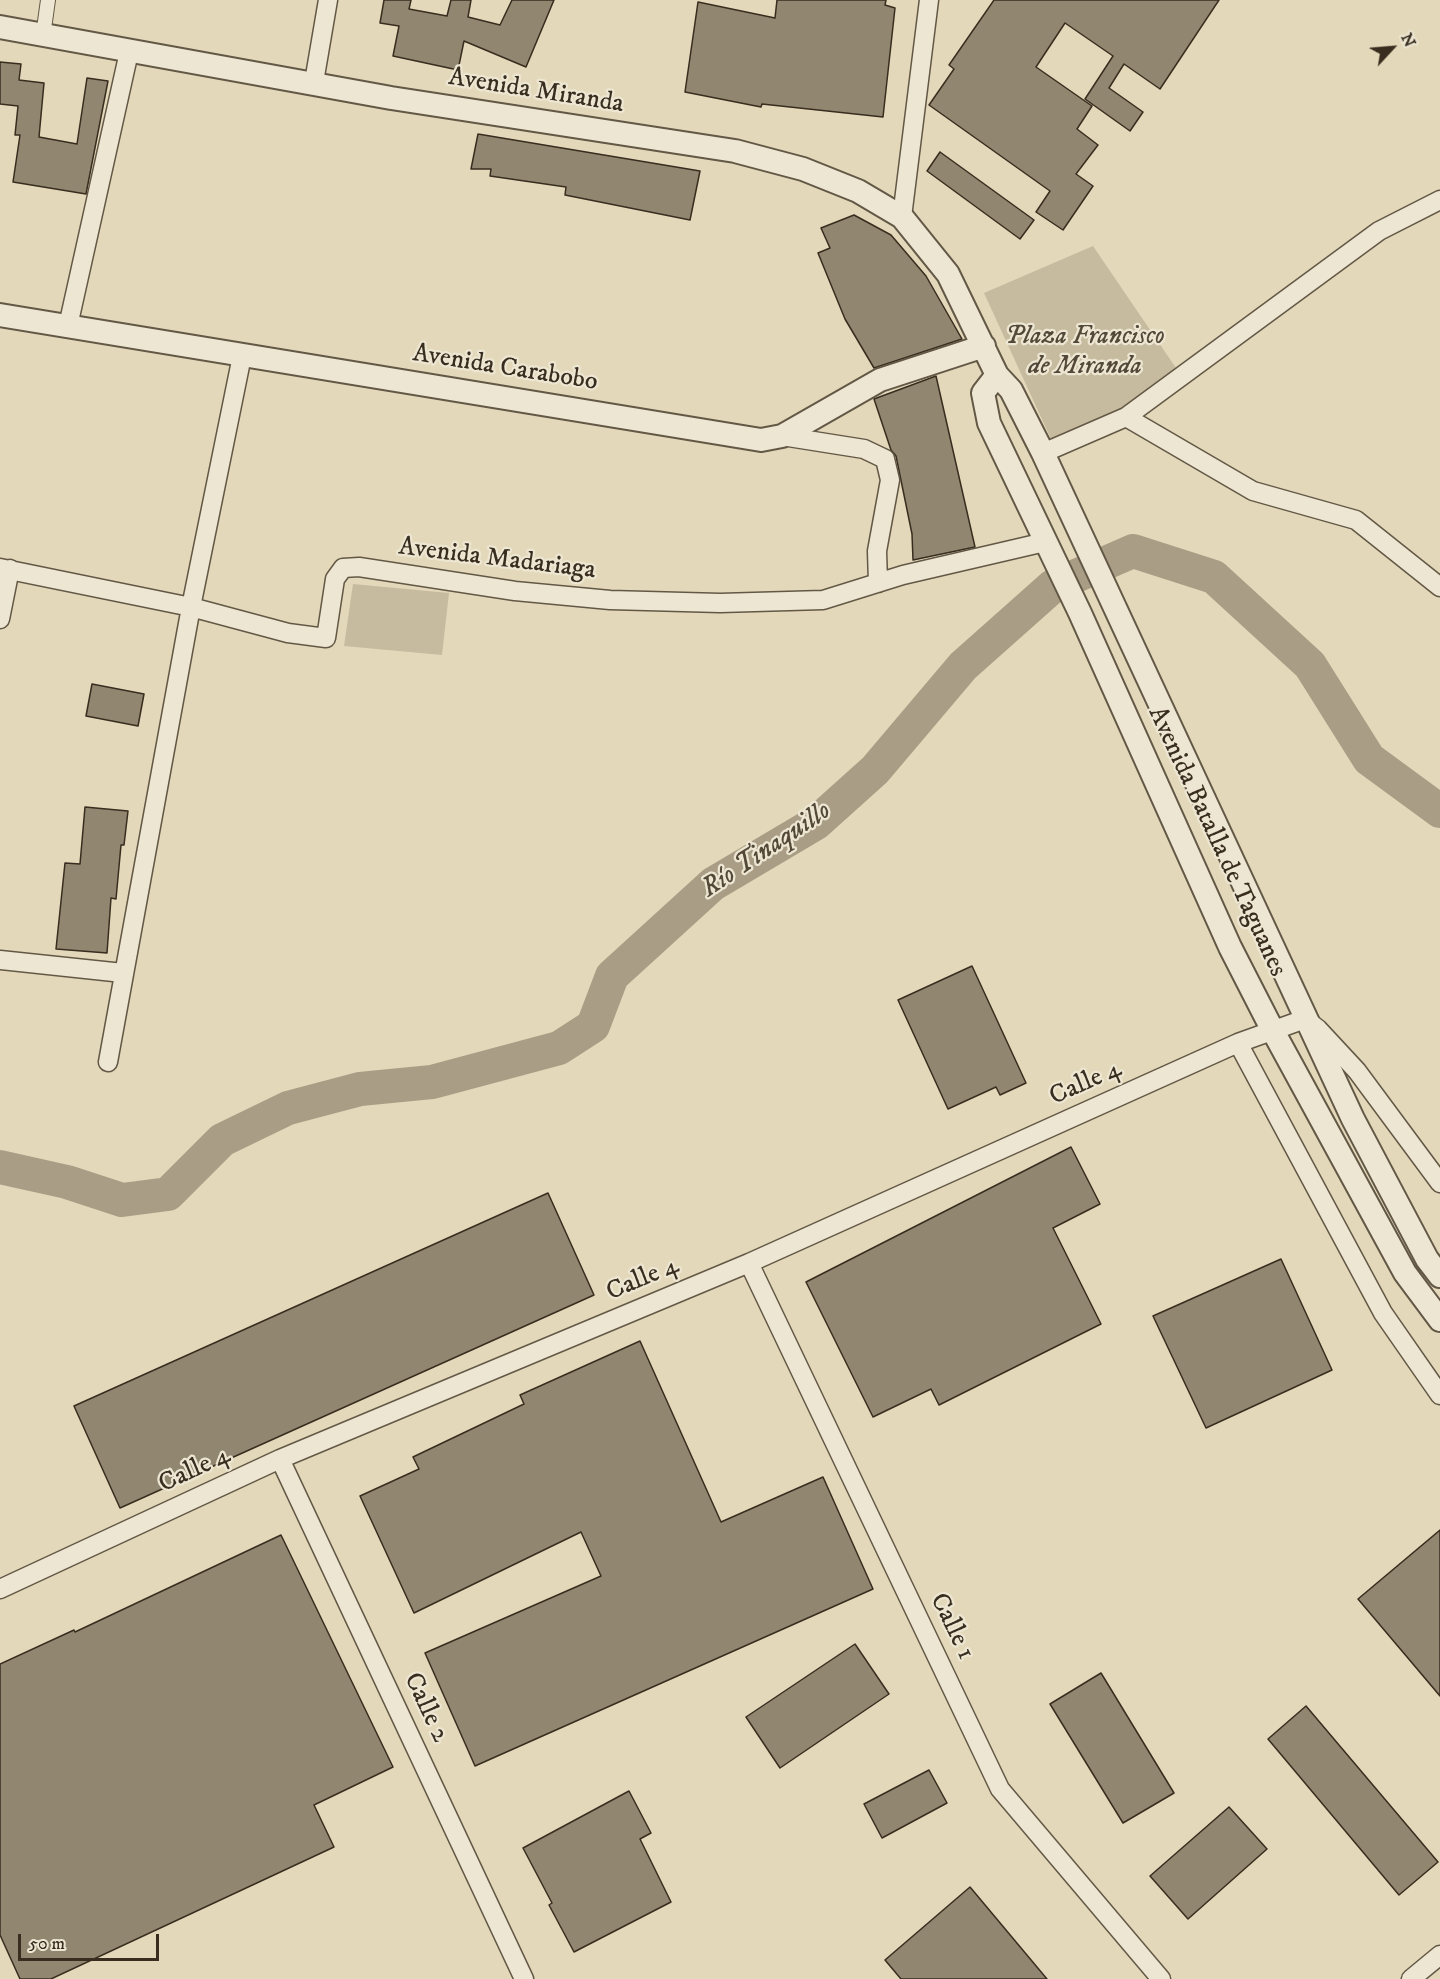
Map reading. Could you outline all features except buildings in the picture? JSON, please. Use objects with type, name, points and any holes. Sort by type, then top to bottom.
[{"type":"street","points":[[44,36],[48,0]]},
{"type":"street","points":[[314,82],[328,0]]},
{"type":"street","points":[[902,217],[929,0]]},
{"type":"street","name":"Avenida Miranda","points":[[0,27],[129,52],[314,82],[391,98],[735,151],[814,173],[858,191],[902,217],[948,274],[984,346]]},
{"type":"street","points":[[68,326],[129,52]]},
{"type":"street","points":[[1043,453],[1126,417],[1379,231],[1440,200]]},
{"type":"street","name":"Avenida Carabobo","points":[[0,315],[761,440],[782,436],[880,380],[984,346]]},
{"type":"street","name":"Avenida Batalla de Taguanes","points":[[984,346],[997,375],[1011,390],[1043,453],[1358,1129],[1426,1259],[1440,1276]]},
{"type":"street","points":[[108,1062],[191,608],[242,356]]},
{"type":"street","name":"Avenida Batalla de Taguanes","points":[[997,375],[983,393],[984,406],[1230,947],[1404,1273],[1440,1320]]},
{"type":"street","points":[[1126,417],[1253,491],[1356,520],[1440,587]]},
{"type":"street","points":[[782,436],[864,449],[885,459],[890,480],[877,552],[878,583]]},
{"type":"street","name":"Avenida Madariaga","points":[[5,568],[191,608],[288,633],[326,638],[335,579],[343,568],[359,567],[515,591],[610,600],[720,603],[823,600],[878,583],[1048,549]]},
{"type":"street","points":[[0,619],[5,568]]},
{"type":"street","points":[[0,960],[123,973]]},
{"type":"street","points":[[1305,1019],[1318,1029],[1357,1071],[1440,1183]]},
{"type":"street","name":"Calle 4","points":[[0,1589],[280,1460],[749,1263],[1238,1044],[1305,1019]]},
{"type":"street","points":[[1238,1044],[1383,1313],[1440,1395]]},
{"type":"street","name":"Calle 1","points":[[749,1263],[1000,1789],[1161,1979]]},
{"type":"street","name":"Calle 2","points":[[280,1460],[524,1979]]},
{"type":"street","points":[[1411,1979],[1440,1955]]},
{"type":"green space","name":"Plaza Francisco de Miranda","points":[[1093,246],[1176,368],[1117,412],[1051,439],[984,293]]},
{"type":"green space","points":[[353,584],[449,593],[442,655],[344,646]]},
{"type":"waterway","name":"Río Tinaquillo","points":[[0,1167],[67,1182],[122,1200],[168,1194],[222,1140],[288,1108],[360,1089],[432,1082],[559,1048],[593,1026],[612,976],[713,884],[816,823],[875,770],[963,666],[1053,586],[1133,551],[1214,577],[1310,665],[1369,759],[1440,811]]}]
